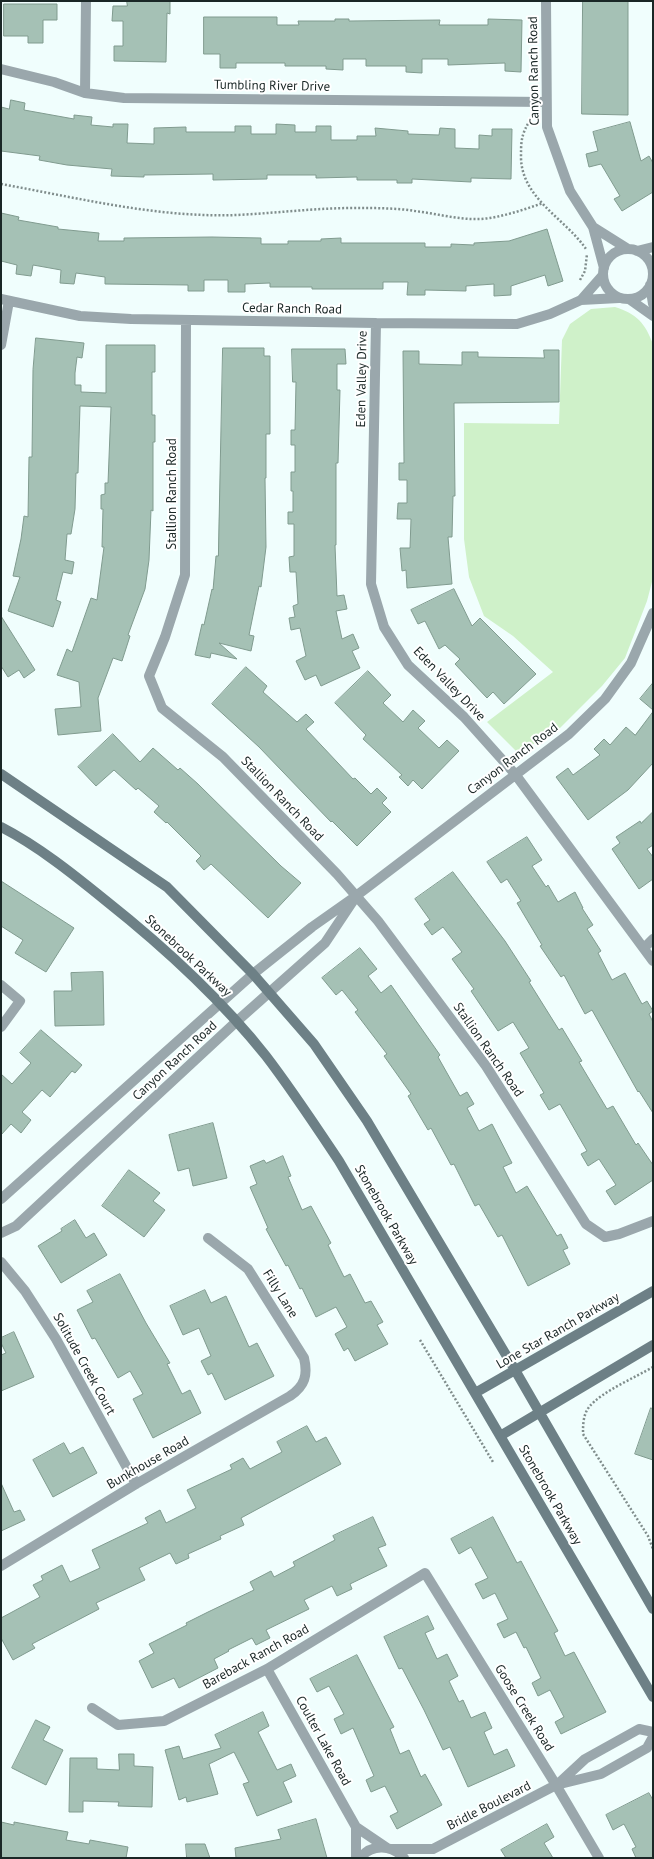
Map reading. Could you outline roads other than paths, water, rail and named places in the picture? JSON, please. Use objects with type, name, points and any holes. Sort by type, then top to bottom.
[{"type":"main road","points":[[1,774],[168,887],[253,974],[314,1044],[367,1121],[515,1370],[538,1413],[653,1609]]},
{"type":"main road","name":"Stonebrook Parkway","points":[[1,827],[78,878],[137,925],[221,1004],[265,1055],[301,1103],[334,1154],[653,1697]]},
{"type":"main road","name":"Lone Star Ranch Parkway","points":[[475,1393],[653,1291]]},
{"type":"main road","points":[[500,1436],[653,1346]]},
{"type":"street","points":[[85,93],[86,1]]},
{"type":"street","name":"Canyon Ranch Road","points":[[546,1],[547,127],[570,191],[593,227],[603,271]]},
{"type":"street","name":"Tumbling River Drive","points":[[1,69],[54,82],[85,93],[124,98],[546,102]]},
{"type":"street","name":"Canyon Ranch Road","points":[[593,227],[632,250]]},
{"type":"street","points":[[653,247],[616,253],[610,257],[603,271],[606,286],[624,299],[653,316]]},
{"type":"street","points":[[632,250],[650,262],[653,273],[650,285],[653,304]]},
{"type":"street","name":"Cedar Ranch Road","points":[[581,300],[603,271]]},
{"type":"street","points":[[624,299],[642,295],[650,285]]},
{"type":"street","name":"Cedar Ranch Road","points":[[5,300],[80,316],[186,320],[517,324],[550,314],[581,300],[624,299]]},
{"type":"street","points":[[1,345],[5,300]]},
{"type":"street","name":"Stallion Ranch Road","points":[[186,320],[185,575],[165,636],[149,676],[162,708],[223,757],[378,921],[486,1066],[586,1224],[605,1237],[619,1234],[653,1221]]},
{"type":"street","name":"Eden Valley Drive","points":[[376,323],[371,584],[384,627],[408,665],[464,717],[515,774],[653,961]]},
{"type":"street","name":"Canyon Ranch Road","points":[[1,1199],[253,974],[312,927],[356,896],[568,734],[605,699],[631,663],[653,613]]},
{"type":"street","name":"Canyon Ranch Road","points":[[1,1233],[16,1226],[236,1022],[325,943],[356,896]]},
{"type":"street","points":[[644,948],[653,939]]},
{"type":"street","points":[[1,985],[20,1001],[1,1027]]},
{"type":"street","name":"Filly Lane","points":[[208,1238],[248,1269],[304,1358],[307,1368],[306,1380]]},
{"type":"street","name":"Solitude Creek Court","points":[[1,1262],[25,1291],[56,1339],[136,1484]]},
{"type":"street","name":"Bunkhouse Road","points":[[1,1566],[136,1484],[290,1396],[299,1390],[306,1380]]},
{"type":"street","name":"Bareback Ranch Road","points":[[92,1708],[118,1725],[164,1721],[267,1668],[425,1573]]},
{"type":"street","name":"Goose Creek Road","points":[[425,1573],[556,1785],[598,1858]]},
{"type":"street","name":"Coulter Lake Road","points":[[267,1668],[356,1827],[404,1858]]},
{"type":"street","name":"Bridle Boulevard","points":[[556,1785],[585,1759],[639,1729],[653,1732]]},
{"type":"street","name":"Bridle Boulevard","points":[[427,1858],[434,1849],[556,1785],[600,1774],[647,1748],[653,1736]]},
{"type":"street","name":"Coulter Lake Road","points":[[356,1827],[356,1858]]},
{"type":"street","name":"Bridle Boulevard","points":[[360,1858],[369,1850],[389,1848],[434,1849]]}]
